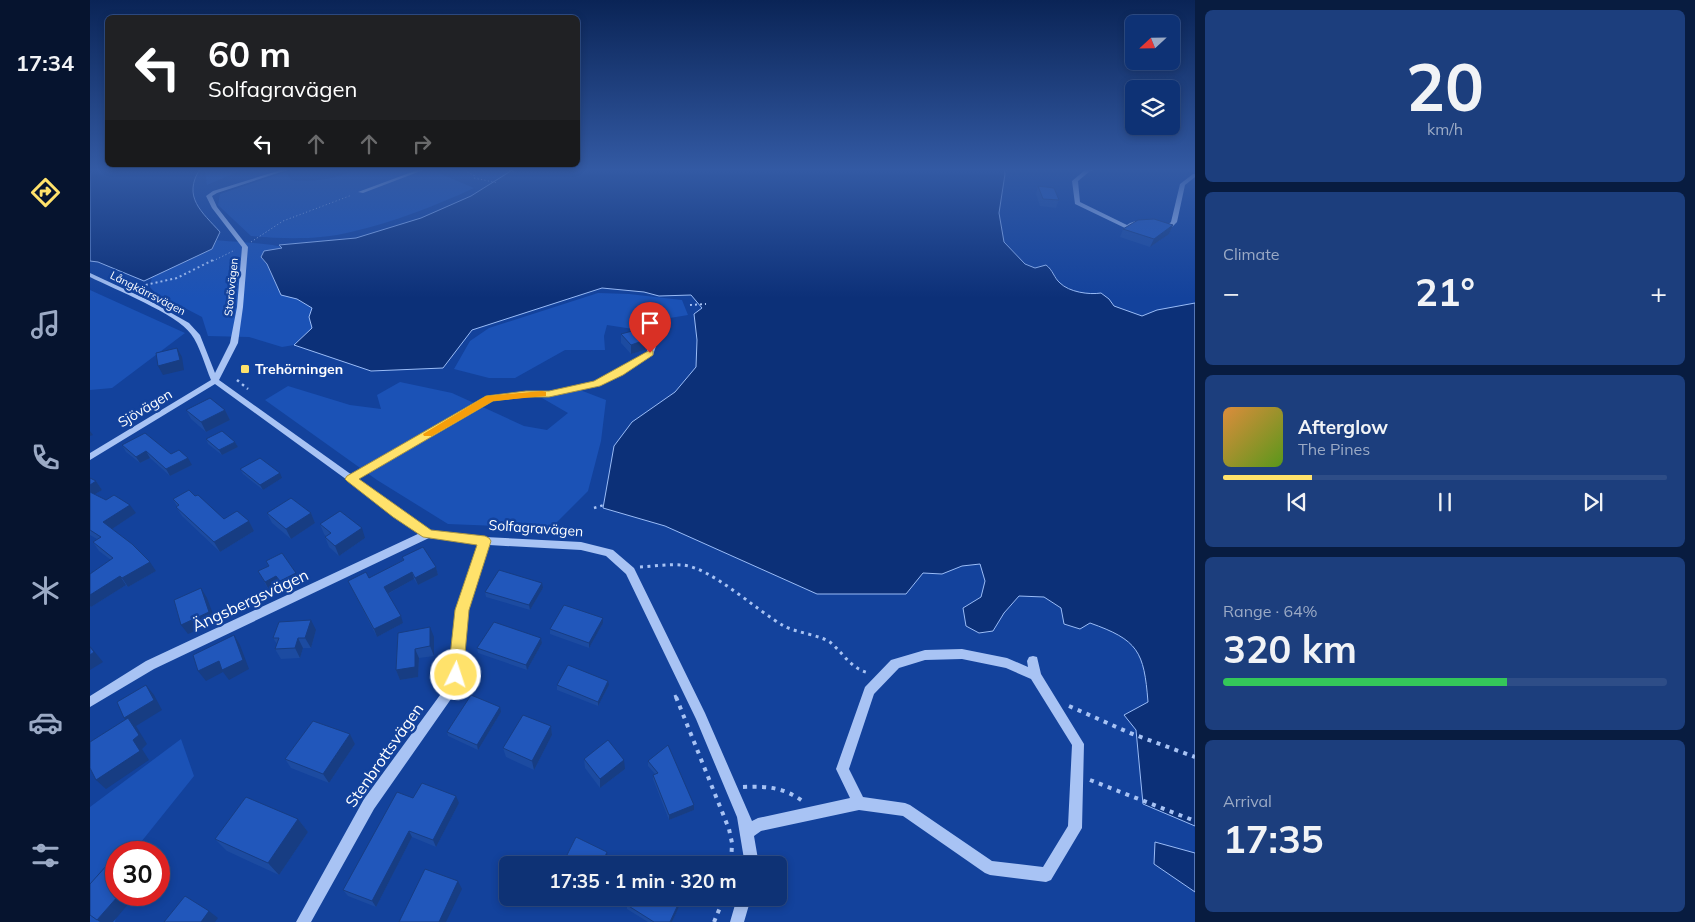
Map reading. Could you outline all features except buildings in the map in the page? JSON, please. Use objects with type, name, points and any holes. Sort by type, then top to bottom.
[{"type":"street","name":"Storövägen","points":[[215,381],[234,343],[240,307],[245,247],[218,212]]},
{"type":"street","points":[[1093,212],[1127,227],[1133,223],[1142,222],[1170,226],[1174,222],[1176,212]]},
{"type":"street","name":"Långkärrsvägen","points":[[90,275],[188,324],[196,335],[206,361]]},
{"type":"street","points":[[351,479],[490,398],[526,394],[549,394],[597,384],[619,373],[650,353],[652,346],[646,339]]},
{"type":"street","name":"Solfagravägen","points":[[206,361],[215,381],[397,514],[428,534],[485,541],[581,546],[609,553],[628,569],[646,601],[730,784],[748,832],[751,856]]},
{"type":"street","name":"Sjövägen","points":[[90,457],[215,381]]},
{"type":"street","name":"Ängsbergsvägen","points":[[90,702],[150,665],[428,534]]},
{"type":"street","name":"Stenbrottsvägen","points":[[303,922],[369,804],[447,695],[456,675],[462,610],[485,541]]},
{"type":"street","points":[[859,803],[842,769],[869,691],[895,664],[925,656],[962,654],[1007,663],[1035,675]]},
{"type":"street","points":[[748,832],[758,825],[859,803],[905,810],[990,868],[1046,875],[1075,828],[1078,744],[1035,675],[1033,661]]},
{"type":"street","points":[[737,922],[742,906]]},
{"type":"path","points":[[125,291],[142,285],[177,278],[226,253],[245,247],[283,221],[307,212]]},
{"type":"path","points":[[690,305],[706,304]]},
{"type":"path","points":[[237,380],[248,389]]},
{"type":"path","points":[[594,508],[604,504]]},
{"type":"path","points":[[628,569],[684,565],[707,574],[783,624],[800,633],[830,642],[843,657],[860,671],[883,676]]},
{"type":"path","points":[[673,689],[729,829],[732,843],[731,856]]},
{"type":"path","points":[[1049,697],[1130,733],[1195,756]]},
{"type":"path","points":[[1077,775],[1195,821]]},
{"type":"path","points":[[730,784],[745,787],[770,786],[793,794],[820,812]]},
{"type":"path","points":[[714,922],[721,906]]},
{"type":"shaded area","points":[[90,212],[202,212],[220,232],[212,249],[144,281],[98,262],[90,261]]},
{"type":"shaded area","points":[[225,212],[415,212],[339,235],[314,238],[251,236]]},
{"type":"shaded area","name":"Trehörningen","points":[[435,212],[999,212],[1004,242],[1025,264],[1035,268],[1046,265],[1058,281],[1069,289],[1091,294],[1101,293],[1114,306],[1142,316],[1157,310],[1195,303],[1195,826],[1143,804],[1136,730],[1124,715],[1148,702],[1146,685],[1141,659],[1136,650],[1119,635],[1090,623],[1080,629],[1064,624],[1061,608],[1044,597],[1019,596],[1004,613],[993,631],[979,633],[966,626],[963,608],[981,597],[985,581],[980,564],[962,566],[942,574],[923,573],[906,594],[817,594],[665,526],[603,508],[614,446],[632,422],[675,392],[696,367],[697,340],[694,314],[702,308],[691,295],[659,296],[644,292],[602,288],[472,330],[443,368],[371,371],[294,345],[312,328],[309,317],[312,308],[297,299],[281,295],[267,264],[261,257],[264,251],[282,248],[279,245],[356,238]]},
{"type":"shaded area","points":[[217,240],[263,244],[283,248],[264,251],[261,257],[267,264],[281,295],[297,299],[312,308],[309,317],[312,328],[294,345],[282,347],[249,337],[208,336],[202,317],[181,306],[161,300],[150,287],[152,276],[212,249]]},
{"type":"shaded area","points":[[90,290],[185,333],[112,388],[90,390]]},
{"type":"shaded area","points":[[598,293],[629,294],[682,300],[688,315],[658,320],[659,333],[607,325],[604,336],[605,350],[565,350],[515,378],[489,378],[454,369],[470,341],[489,328]]},
{"type":"shaded area","points":[[400,382],[452,393],[524,426],[547,430],[568,413],[542,398],[580,390],[606,400],[601,441],[588,491],[551,528],[448,524],[377,480],[265,400],[288,386],[350,405],[381,409],[377,395]]},
{"type":"shaded area","points":[[181,739],[194,776],[142,841],[105,841],[105,906],[117,906],[115,922],[90,922],[90,807]]},
{"type":"shaded area","points":[[1155,842],[1195,853],[1195,892],[1154,864]]},
{"type":"slow traffic","points":[[428,434],[490,398],[542,394]]},
{"type":"place","name":"Trehörningen","points":[[245,369]]},
{"type":"route","points":[[456,675],[462,610],[473,572],[485,541],[428,534],[397,514],[351,479],[490,398],[526,394],[549,394],[597,384],[619,373],[650,353]]}]
